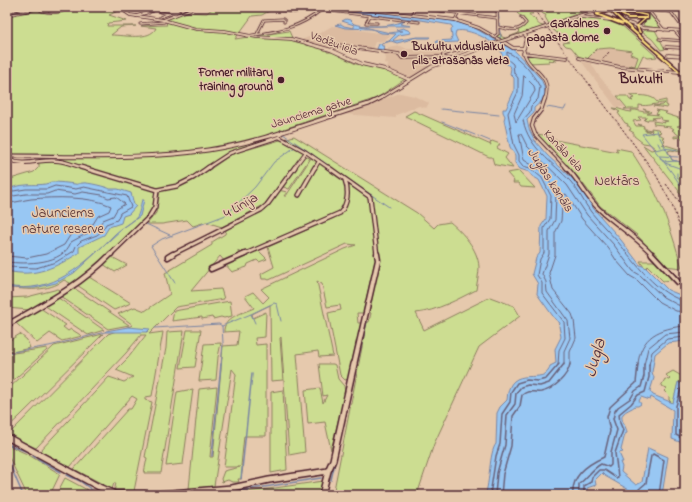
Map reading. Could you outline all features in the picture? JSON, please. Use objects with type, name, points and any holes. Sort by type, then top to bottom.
[{"type":"highway","points":[[607,7],[640,32],[685,72]]},
{"type":"highway","points":[[610,7],[631,29],[685,77]]},
{"type":"highway","points":[[631,29],[622,23],[596,14],[604,11],[640,13],[647,16],[647,18]]},
{"type":"highway","points":[[602,17],[613,18],[616,17],[616,14]]},
{"type":"highway","points":[[616,14],[628,18],[647,18]]},
{"type":"highway","points":[[640,32],[637,27],[647,18]]},
{"type":"main road","name":"Vadžu iela","points":[[112,7],[121,9],[130,15],[168,21],[196,29],[225,31],[247,36],[287,39],[331,50],[362,64],[384,69],[410,80]]},
{"type":"main road","points":[[344,7],[455,20],[475,27],[513,48],[523,48],[526,36],[524,34]]},
{"type":"main road","points":[[571,18],[599,7]]},
{"type":"main road","name":"Jaunciema gatve","points":[[9,156],[164,155],[235,145],[369,104],[425,71],[486,45],[571,18],[592,12],[604,11]]},
{"type":"main road","points":[[571,18],[591,17],[612,20]]},
{"type":"main road","points":[[628,23],[637,27],[685,31]]},
{"type":"main road","points":[[640,23],[643,26],[653,29]]},
{"type":"main road","points":[[640,32],[644,29],[653,29]]},
{"type":"street","points":[[7,15],[47,7]]},
{"type":"street","points":[[50,7],[55,8]]},
{"type":"street","points":[[38,9],[41,11],[59,12],[69,7]]},
{"type":"street","points":[[180,10],[187,7]]},
{"type":"street","points":[[163,20],[196,7]]},
{"type":"street","points":[[263,7],[294,12],[312,9],[419,22]]},
{"type":"street","points":[[376,10],[382,7]]},
{"type":"street","points":[[413,14],[414,7]]},
{"type":"street","points":[[455,20],[462,7]]},
{"type":"street","points":[[485,7],[520,10]]},
{"type":"street","points":[[7,10],[16,8],[30,11]]},
{"type":"street","points":[[132,8],[153,12]]},
{"type":"street","points":[[434,8],[432,10],[497,18]]},
{"type":"street","points":[[494,37],[498,34],[497,9]]},
{"type":"street","points":[[247,36],[294,28],[321,10]]},
{"type":"street","points":[[664,30],[647,11],[671,12],[685,31]]},
{"type":"street","points":[[136,16],[149,12]]},
{"type":"street","points":[[160,12],[176,15]]},
{"type":"street","points":[[160,17],[169,13]]},
{"type":"street","points":[[370,16],[366,23],[377,24]]},
{"type":"street","points":[[498,27],[514,30],[522,28],[526,23],[521,17]]},
{"type":"street","points":[[257,34],[264,20],[283,19],[286,21],[284,22]]},
{"type":"street","points":[[140,24],[168,21]]},
{"type":"street","points":[[675,30],[685,41]]},
{"type":"street","points":[[659,39],[685,41]]},
{"type":"street","points":[[331,50],[338,45],[399,54],[402,58],[451,59]]},
{"type":"street","points":[[444,58],[443,55],[447,52],[486,45]]},
{"type":"street","points":[[666,47],[685,48]]},
{"type":"street","points":[[523,48],[523,53],[567,58]]},
{"type":"street","name":"Kanāla iela","points":[[523,53],[526,60],[542,75],[548,90],[541,110],[534,119],[532,126],[535,134],[554,156],[576,177],[598,208],[640,241],[678,282]]},
{"type":"street","points":[[668,54],[685,56]]},
{"type":"street","points":[[579,58],[620,67],[680,72]]},
{"type":"street","points":[[9,156],[9,160],[19,163],[44,160],[64,162],[157,190],[177,186],[193,178],[230,153],[279,137],[282,131]]},
{"type":"street","points":[[279,137],[306,152],[370,196],[371,200],[378,260],[364,316],[335,453],[328,471],[322,495]]},
{"type":"street","name":"4 Līnija","points":[[168,257],[261,210],[267,205],[306,152]]},
{"type":"street","points":[[298,195],[319,161]]},
{"type":"street","points":[[211,269],[343,211],[348,186],[344,179]]},
{"type":"street","points":[[7,325],[74,286],[93,272],[132,233],[147,221],[153,213],[157,190]]},
{"type":"street","points":[[7,438],[37,452],[114,494],[160,494],[232,488],[269,480],[328,471]]},
{"type":"shaded area","points":[[332,26],[391,35],[383,41],[375,42],[372,50],[346,46],[338,51],[298,41],[320,33]]},
{"type":"shaded area","points":[[431,45],[446,45],[448,52],[438,55],[443,61],[412,77],[407,78],[387,69],[388,64],[385,63],[386,59],[384,52],[388,51],[388,48],[401,46],[407,49],[420,49]]},
{"type":"shaded area","points":[[610,48],[642,55],[637,68],[620,67],[587,59],[597,49]]},
{"type":"shaded area","points":[[581,61],[591,63],[599,76],[625,107],[616,107]]},
{"type":"shaded area","points":[[400,93],[414,96],[429,103],[426,108],[419,106],[396,115],[396,118],[343,114]]},
{"type":"green space","points":[[70,7],[109,7],[120,10],[109,15],[127,21],[108,23],[107,26],[136,26],[121,27],[111,35],[136,36],[148,35],[156,28],[141,26],[167,25],[166,24],[168,22],[165,20],[184,12],[207,13],[213,8],[221,7],[269,11],[262,15],[252,16],[235,39],[289,31],[293,40],[327,50],[327,52],[332,52],[356,64],[381,69],[405,79],[377,98],[284,129],[281,137],[229,152],[193,176],[177,184],[158,188],[68,162],[55,154],[7,154],[7,15],[37,10],[57,12],[69,10]]},
{"type":"green space","points":[[499,7],[528,7],[530,10],[518,10],[531,12],[533,14],[529,14],[532,18],[536,19],[535,20],[540,25],[545,26],[502,40],[495,36],[501,34],[502,37],[506,38],[519,33],[518,30],[515,30],[522,28],[526,23],[517,13],[517,10]]},
{"type":"green space","points":[[539,7],[596,7],[549,24],[545,17],[546,15],[543,14]]},
{"type":"green space","points":[[616,7],[662,7],[643,8],[663,29],[644,26],[643,24],[649,17],[646,15],[618,11],[616,9],[635,9]]},
{"type":"green space","points":[[589,17],[618,22],[657,57],[648,58],[643,55],[637,68],[629,66],[635,66],[638,57],[630,54],[632,51],[610,48],[597,49],[587,59],[580,58],[571,47],[566,46],[563,43],[569,42],[560,37],[564,36],[558,34],[549,26],[574,18]]},
{"type":"green space","points":[[646,30],[655,30],[665,49],[661,50],[652,39],[642,32]]},
{"type":"green space","points":[[525,54],[557,58],[553,60],[556,61],[548,60],[550,62],[529,63]]},
{"type":"green space","points":[[629,95],[649,97],[655,99],[657,102],[666,100],[666,105],[668,106],[667,108],[653,106],[663,105],[665,103],[662,103],[646,106],[639,105],[639,109],[624,109],[627,108],[617,96],[627,96],[633,101],[631,99],[634,98]]},
{"type":"green space","points":[[613,108],[629,112],[632,112],[631,110],[633,110],[649,112],[643,109],[651,112],[647,114],[659,115],[656,114],[658,111],[656,110],[667,112],[665,113],[666,114],[685,120],[685,124],[677,126],[685,130],[685,140],[680,137],[674,138],[674,136],[680,136],[672,130],[674,129],[671,127],[653,124],[653,121],[665,123],[664,122],[668,121],[661,120],[660,117],[648,119],[647,121],[644,120],[646,117],[638,117],[641,120],[633,121],[636,126],[641,126],[638,124],[644,126],[643,128],[645,128],[645,131],[651,133],[653,133],[651,128],[658,129],[661,132],[658,133],[664,137],[662,138],[665,141],[663,142],[665,144],[662,144],[685,151],[685,153],[671,150],[668,151],[672,160],[685,163],[685,198],[678,192],[679,191],[643,145],[651,150],[656,149],[650,144],[643,143],[634,136],[634,133],[629,130],[631,129],[629,126],[627,126],[628,124],[625,123],[618,113],[620,112]]},
{"type":"green space","points":[[414,111],[491,145],[490,143],[492,141],[500,144],[497,148],[508,154],[505,158],[513,168],[496,165],[494,164],[492,157],[489,157],[405,116]]},
{"type":"green space","name":"Nektārs","points":[[537,134],[549,136],[550,139],[618,152],[616,148],[631,151],[656,193],[667,221],[682,268],[665,266],[637,235],[600,206],[577,176],[543,143]]},
{"type":"green space","points":[[294,136],[417,213],[434,228],[438,224],[450,222],[469,242],[478,260],[479,267],[476,290],[455,301],[432,310],[416,313],[424,330],[490,297],[514,306],[520,316],[479,347],[434,444],[417,495],[333,495],[367,322],[369,322],[371,313],[369,312],[380,261],[375,261],[363,313],[357,313],[358,323],[361,323],[348,379],[345,380],[340,375],[328,313],[341,310],[340,305],[327,307],[322,284],[317,281],[333,356],[319,357],[318,351],[297,354],[305,452],[289,455],[281,337],[283,380],[271,381],[270,305],[252,314],[253,318],[266,312],[265,337],[255,338],[256,345],[266,344],[266,436],[244,436],[241,479],[238,479],[239,482],[232,482],[228,480],[222,482],[221,479],[224,471],[240,467],[224,467],[236,374],[232,369],[214,486],[189,489],[199,389],[217,387],[210,457],[213,457],[223,346],[237,345],[239,331],[224,332],[227,323],[234,316],[254,308],[245,296],[253,292],[263,303],[269,297],[261,289],[356,245],[347,244],[269,280],[262,279],[261,274],[274,267],[268,247],[334,218],[331,215],[259,246],[259,251],[267,259],[259,262],[257,260],[248,264],[247,267],[232,272],[225,264],[243,258],[238,250],[239,256],[225,262],[220,256],[191,291],[221,289],[224,299],[176,307],[149,334],[163,332],[152,396],[145,397],[145,400],[152,402],[134,491],[128,493],[114,492],[116,483],[114,483],[112,489],[74,469],[128,409],[131,409],[137,399],[132,396],[70,467],[40,451],[109,377],[124,382],[133,377],[116,370],[128,358],[146,335],[141,335],[126,353],[36,448],[8,435],[108,334],[133,325],[118,314],[135,307],[145,311],[170,294],[165,273],[212,245],[212,242],[225,234],[226,230],[266,209],[278,190],[287,192],[284,196],[286,196],[311,158],[343,181],[365,194],[362,189],[313,155],[306,154],[304,156],[310,158],[289,189],[281,186],[299,161],[264,205],[222,227],[206,222],[193,226],[187,220],[162,224],[147,224],[156,213],[160,191],[180,187],[196,179],[232,154]]},
{"type":"green space","name":"Jaunciems nature reserve","points":[[56,161],[151,189],[155,192],[155,195],[151,214],[96,269],[72,285],[68,285],[70,283],[64,280],[51,287],[37,289],[7,287],[7,180],[34,172],[39,167],[39,164],[36,163]]},
{"type":"green space","points":[[519,171],[535,188],[521,187],[518,183],[513,183],[514,181],[507,173]]},
{"type":"green space","points":[[110,256],[127,265],[115,272],[103,264]]},
{"type":"green space","points":[[640,261],[656,261],[673,280],[663,281],[648,266],[645,269]]},
{"type":"green space","points":[[89,277],[131,303],[114,310],[77,285]]},
{"type":"green space","points":[[74,288],[129,325],[108,329],[60,296]]},
{"type":"green space","points":[[58,289],[63,291],[29,310],[7,308],[7,298],[27,297]]},
{"type":"green space","points":[[57,297],[104,330],[88,335],[44,305]]},
{"type":"green space","points":[[230,301],[232,316],[213,319],[212,317],[202,319],[202,317],[172,321],[174,311]]},
{"type":"green space","points":[[40,308],[66,325],[63,327],[68,331],[71,329],[82,336],[62,341],[50,333],[37,343],[15,322]]},
{"type":"green space","points":[[187,330],[201,330],[195,367],[180,368]]},
{"type":"green space","points":[[184,331],[161,473],[144,473],[147,458],[145,457],[166,348],[167,332]]},
{"type":"green space","points":[[20,334],[27,340],[30,348],[12,352],[7,345],[7,342]]},
{"type":"green space","points":[[103,334],[7,428],[7,390],[54,346]]},
{"type":"green space","points":[[221,343],[216,380],[199,381],[204,344]]},
{"type":"green space","points":[[47,348],[47,350],[7,386],[7,367],[9,362],[7,362],[7,354]]},
{"type":"green space","points":[[319,364],[335,365],[338,379],[344,386],[345,393],[331,450],[325,422],[308,424],[305,390],[320,388],[323,403],[327,395],[323,396]]},
{"type":"green space","points":[[673,371],[685,378],[685,385],[678,383],[673,404],[669,400],[669,396],[664,391],[667,388],[661,386],[665,379],[670,379],[666,375]]},
{"type":"green space","points":[[193,389],[183,464],[166,466],[177,392]]},
{"type":"green space","points":[[283,390],[287,470],[271,473],[271,392]]},
{"type":"green space","points":[[7,445],[27,454],[60,474],[50,495],[27,495],[7,453]]},
{"type":"green space","points":[[65,478],[93,493],[92,495],[56,495]]},
{"type":"green space","points":[[323,481],[320,495],[234,495],[234,494]]},
{"type":"water","points":[[305,7],[360,9],[454,21],[471,26],[515,51],[541,79],[545,94],[542,101],[534,108],[534,113],[527,120],[529,129],[535,141],[547,155],[574,180],[594,209],[640,265],[645,267],[668,290],[685,297],[685,341],[668,343],[655,354],[652,372],[654,378],[650,391],[653,395],[673,403],[678,382],[685,385],[685,444],[672,439],[673,410],[651,397],[650,400],[641,397],[639,401],[641,404],[626,411],[622,416],[627,433],[625,434],[621,450],[623,452],[619,453],[623,462],[620,462],[622,467],[621,472],[636,485],[642,482],[648,448],[668,457],[662,495],[638,495],[602,473],[595,480],[596,485],[587,488],[588,495],[485,495],[492,454],[496,444],[497,413],[500,407],[507,400],[509,388],[514,381],[520,378],[542,375],[547,372],[550,366],[556,363],[555,349],[561,337],[559,326],[560,323],[555,319],[537,294],[538,284],[532,274],[536,258],[540,253],[541,226],[546,219],[547,196],[539,180],[532,176],[529,172],[520,169],[515,163],[515,155],[510,147],[503,109],[506,109],[514,91],[514,78],[510,74],[511,68],[504,62],[501,51],[492,42],[474,33],[467,31],[456,31],[455,35],[458,42],[436,43],[436,41],[452,40],[451,29],[453,28],[451,25],[421,20]]},
{"type":"water","points":[[346,19],[350,20],[354,24],[366,26],[360,26],[390,33],[402,31],[396,30],[403,28],[410,31],[411,33],[399,35],[393,40],[394,41],[417,37],[430,37],[416,38],[397,43],[391,41],[381,44],[384,46],[383,50],[377,49],[379,44],[389,41],[396,34],[381,33],[372,29],[345,28],[335,25],[341,24],[354,28],[354,25],[342,21]]},
{"type":"water","points":[[406,20],[400,24],[411,26],[382,26]]},
{"type":"water","name":"Jaunciems nature reserve","points":[[51,182],[77,184],[85,183],[110,189],[118,189],[131,193],[134,205],[136,206],[129,214],[123,216],[121,223],[109,227],[104,235],[79,247],[79,253],[62,263],[36,272],[17,273],[7,271],[7,188]]},
{"type":"water","points":[[142,200],[144,200],[140,216],[123,228],[74,273],[56,283],[35,288],[24,288],[39,286],[67,275],[92,256],[117,232],[137,216]]},
{"type":"water","points":[[7,286],[24,288],[7,288]]},
{"type":"water","points":[[128,327],[150,329],[147,332],[105,332],[106,331]]},
{"type":"waterway","points":[[628,7],[643,8]]},
{"type":"waterway","points":[[498,13],[499,19]]},
{"type":"waterway","points":[[498,38],[501,37],[499,28]]},
{"type":"waterway","points":[[547,107],[564,110],[566,106]]},
{"type":"waterway","points":[[441,109],[499,115]]},
{"type":"waterway","points":[[442,122],[475,135]]},
{"type":"waterway","points":[[656,130],[666,148]]},
{"type":"waterway","points":[[657,132],[642,134],[661,159]]},
{"type":"waterway","points":[[283,134],[389,207]]},
{"type":"waterway","points":[[478,136],[490,141]]},
{"type":"waterway","points":[[658,143],[660,147]]},
{"type":"waterway","points":[[171,236],[226,215],[255,187],[274,162],[295,147]]},
{"type":"waterway","points":[[655,150],[666,148]]},
{"type":"waterway","points":[[666,148],[679,150]]},
{"type":"waterway","points":[[666,148],[670,157]]},
{"type":"waterway","points":[[660,156],[670,157]]},
{"type":"waterway","points":[[670,157],[678,157]]},
{"type":"waterway","points":[[670,157],[672,160],[685,163]]},
{"type":"waterway","points":[[661,159],[666,161]]},
{"type":"waterway","points":[[661,159],[681,186]]},
{"type":"waterway","points":[[664,162],[676,161]]},
{"type":"waterway","points":[[665,163],[682,169],[685,176]]},
{"type":"waterway","points":[[677,173],[677,177],[683,181],[685,186]]},
{"type":"waterway","points":[[146,224],[171,236]]},
{"type":"waterway","points":[[171,236],[151,246],[175,283]]},
{"type":"waterway","points":[[251,314],[274,303],[277,304],[281,321]]},
{"type":"waterway","points":[[222,326],[251,314]]},
{"type":"waterway","points":[[251,314],[255,323]]},
{"type":"waterway","points":[[357,365],[367,322]]},
{"type":"waterway","points":[[155,328],[219,324],[222,326]]},
{"type":"waterway","points":[[221,365],[223,343],[222,326]]},
{"type":"waterway","points":[[7,353],[49,346],[105,332]]},
{"type":"waterway","points":[[212,456],[221,364]]},
{"type":"waterway","points":[[331,480],[357,364]]},
{"type":"waterway","points":[[241,479],[252,374]]},
{"type":"waterway","points":[[7,444],[28,452]]},
{"type":"waterway","points":[[33,456],[61,472]]},
{"type":"waterway","points":[[7,458],[23,495]]},
{"type":"waterway","points":[[67,475],[80,481],[92,490]]},
{"type":"waterway","points":[[233,492],[321,478]]},
{"type":"waterway","points":[[201,495],[228,493]]},
{"type":"railway","points":[[532,7],[655,173],[672,205],[685,242]]},
{"type":"railway","points":[[602,60],[609,52]]},
{"type":"railway","points":[[666,184],[685,209]]},
{"type":"place","name":"Garkalnes pagasta dome","points":[[607,31]]},
{"type":"place","name":"Bukultu viduslaiku pils atrašanās vieta","points":[[404,54]]},
{"type":"place","name":"Former military training ground","points":[[281,80]]},
{"type":"district","name":"Bukulti","points":[[641,79]]},
{"type":"water label","name":"Juglas kanāls","points":[[550,180]]},
{"type":"water label","name":"Jugla","points":[[596,358]]}]
